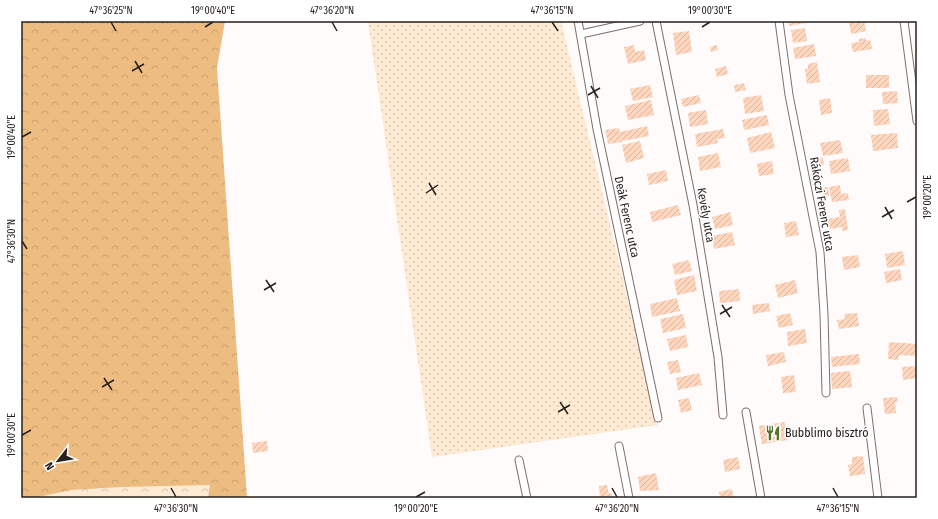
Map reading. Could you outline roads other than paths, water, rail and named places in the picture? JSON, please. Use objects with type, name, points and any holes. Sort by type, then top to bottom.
[{"type":"street","name":"Deák Ferenc utca","points":[[578,21],[597,129],[658,418]]},
{"type":"street","points":[[581,34],[640,21]]},
{"type":"street","name":"Kevély utca","points":[[656,21],[693,205],[718,357],[723,416]]},
{"type":"street","name":"Rákóczi Ferenc utca","points":[[779,21],[789,95],[820,252],[824,314],[826,393]]},
{"type":"street","points":[[904,21],[917,121]]},
{"type":"street","points":[[867,408],[878,498]]},
{"type":"street","points":[[746,412],[761,498]]},
{"type":"street","points":[[619,446],[630,498]]},
{"type":"street","points":[[519,460],[527,498]]},
{"type":"place","name":"Bubblimo bisztró","points":[[773,433]]}]
